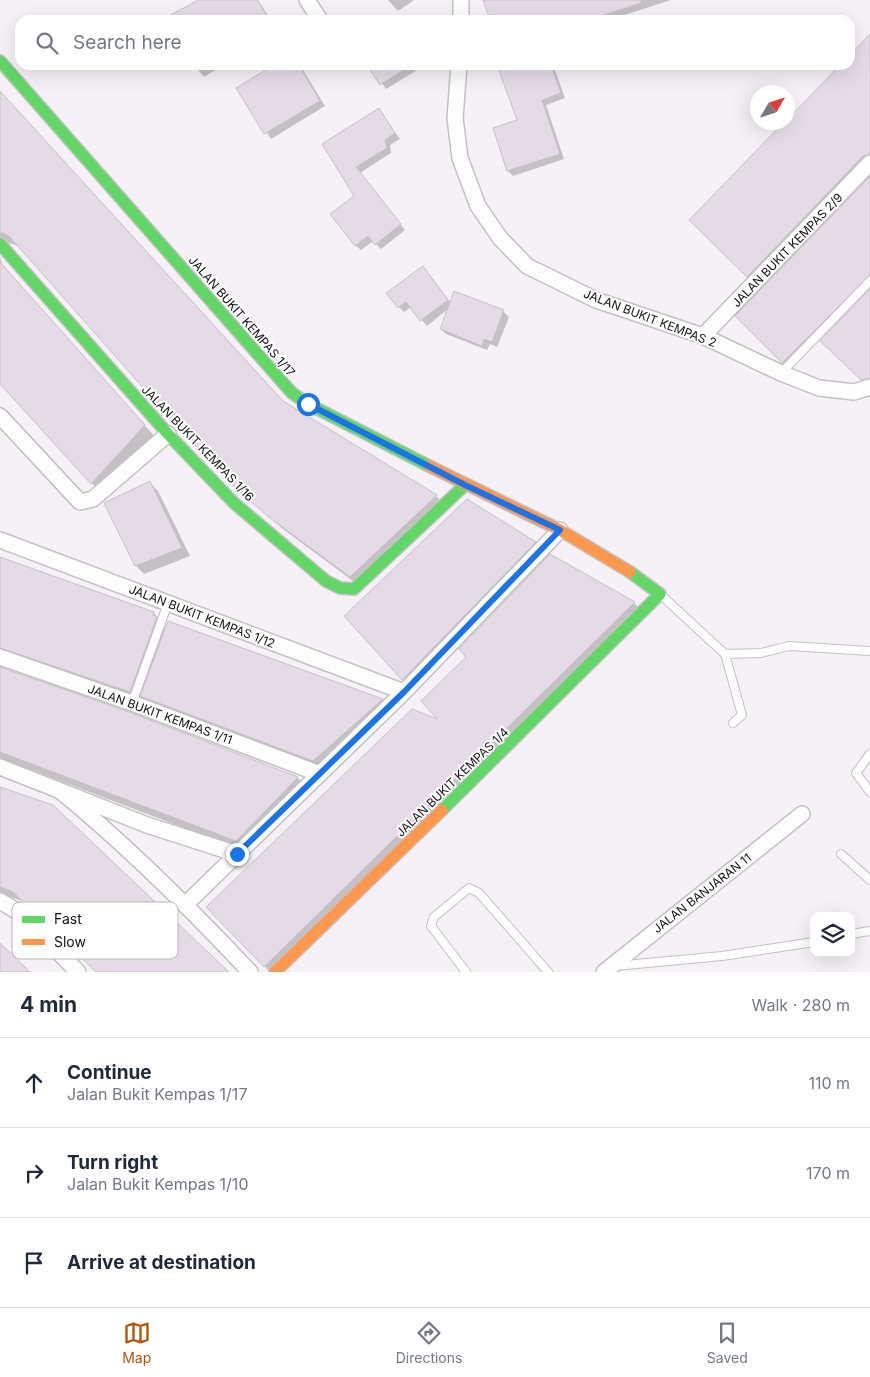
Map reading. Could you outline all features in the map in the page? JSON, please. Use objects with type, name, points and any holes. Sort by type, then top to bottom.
[{"type":"street","points":[[307,0],[317,15]]},
{"type":"street","points":[[461,0],[461,15]]},
{"type":"street","name":"JALAN BUKIT KEMPAS 1/17","points":[[0,61],[292,393],[308,404],[465,485],[560,530],[625,569],[660,594]]},
{"type":"street","name":"JALAN BUKIT KEMPAS 2","points":[[459,70],[454,118],[460,158],[478,206],[500,238],[527,266],[596,300],[704,336],[781,374],[819,388],[854,392],[870,387]]},
{"type":"street","name":"JALAN BUKIT KEMPAS 2/9","points":[[704,336],[870,164]]},
{"type":"street","name":"JALAN BUKIT KEMPAS 1/16","points":[[0,244],[168,434],[234,503],[326,581],[340,588],[354,589],[465,485]]},
{"type":"street","points":[[0,416],[80,502],[93,500],[168,434]]},
{"type":"street","points":[[186,904],[404,692],[560,530]]},
{"type":"street","name":"JALAN BUKIT KEMPAS 1/12","points":[[0,540],[404,692]]},
{"type":"street","name":"JALAN BUKIT KEMPAS 1/4","points":[[275,972],[496,759],[660,594]]},
{"type":"street","name":"JALAN BUKIT KEMPAS 1/11","points":[[0,658],[132,703],[320,774]]},
{"type":"street","points":[[0,767],[147,825],[237,854]]},
{"type":"street","points":[[59,790],[103,826],[186,904],[250,972]]},
{"type":"street","name":"JALAN BANJARAN 11","points":[[607,969],[802,814]]},
{"type":"street","points":[[0,901],[12,908]]},
{"type":"street","points":[[65,959],[78,972]]},
{"type":"lane","points":[[781,374],[870,281]]},
{"type":"lane","points":[[660,594],[725,654],[742,714],[733,723]]},
{"type":"lane","points":[[132,703],[168,603]]},
{"type":"lane","points":[[725,654],[761,653],[790,646],[870,652]]},
{"type":"lane","points":[[870,754],[856,772],[870,792]]},
{"type":"lane","points":[[841,854],[870,880]]},
{"type":"lane","points":[[466,972],[431,926],[434,917],[468,888],[479,893],[548,972]]},
{"type":"lane","points":[[855,933],[870,931]]},
{"type":"lane","points":[[607,969],[722,956],[810,943]]},
{"type":"building","points":[[198,0],[257,0],[267,15],[171,15]]},
{"type":"building","points":[[483,0],[641,0],[641,3],[604,15],[488,15]]},
{"type":"building","points":[[870,34],[870,154],[863,156],[747,277],[689,220],[776,130],[795,130],[795,112],[835,70],[855,70],[855,50]]},
{"type":"building","points":[[266,70],[302,70],[320,101],[264,134],[236,88]]},
{"type":"building","points":[[370,70],[403,70],[380,85]]},
{"type":"building","points":[[499,70],[553,70],[561,93],[542,100],[560,154],[507,171],[493,128],[517,120]]},
{"type":"building","points":[[0,91],[283,401],[437,495],[350,577],[270,518],[242,494],[177,426],[9,236],[0,232]]},
{"type":"building","points":[[379,108],[395,133],[385,140],[387,148],[356,167],[401,224],[375,245],[368,236],[355,246],[330,214],[354,196],[322,144]]},
{"type":"building","points":[[870,176],[870,276],[782,363],[735,316]]},
{"type":"building","points":[[0,262],[145,425],[91,484],[0,384]]},
{"type":"building","points":[[423,266],[448,300],[420,321],[406,302],[398,308],[386,293]]},
{"type":"building","points":[[870,289],[870,378],[861,380],[820,341]]},
{"type":"building","points":[[454,291],[504,310],[492,342],[484,339],[482,346],[440,329]]},
{"type":"building","points":[[150,481],[182,548],[135,566],[104,503]]},
{"type":"building","points":[[467,499],[536,542],[402,680],[344,616]]},
{"type":"building","points":[[550,554],[635,602],[264,967],[206,907],[412,709],[437,719],[421,701],[466,657],[459,649]]},
{"type":"building","points":[[0,557],[154,612],[153,615],[157,617],[130,692],[0,648]]},
{"type":"building","points":[[168,621],[383,699],[313,761],[140,696]]},
{"type":"building","points":[[0,667],[129,712],[298,777],[236,841],[0,752]]},
{"type":"building","points":[[0,787],[53,805],[155,902],[23,902],[13,892],[0,887]]},
{"type":"building","points":[[178,924],[229,972],[96,972],[83,959],[178,959]]},
{"type":"building","points":[[0,943],[12,955],[12,959],[17,959],[30,972],[0,972]]},
{"type":"traffic: fast","points":[[0,61],[292,393],[308,404],[429,466]]},
{"type":"traffic: fast","points":[[0,244],[168,434],[234,503],[326,581],[340,588],[354,589],[465,485]]},
{"type":"traffic: fast","points":[[442,810],[660,594],[630,572]]},
{"type":"traffic: slow","points":[[429,466],[560,530],[630,572]]},
{"type":"traffic: slow","points":[[275,972],[442,810]]},
{"type":"route","points":[[237,854],[404,692],[560,530],[465,485],[308,404]]}]
